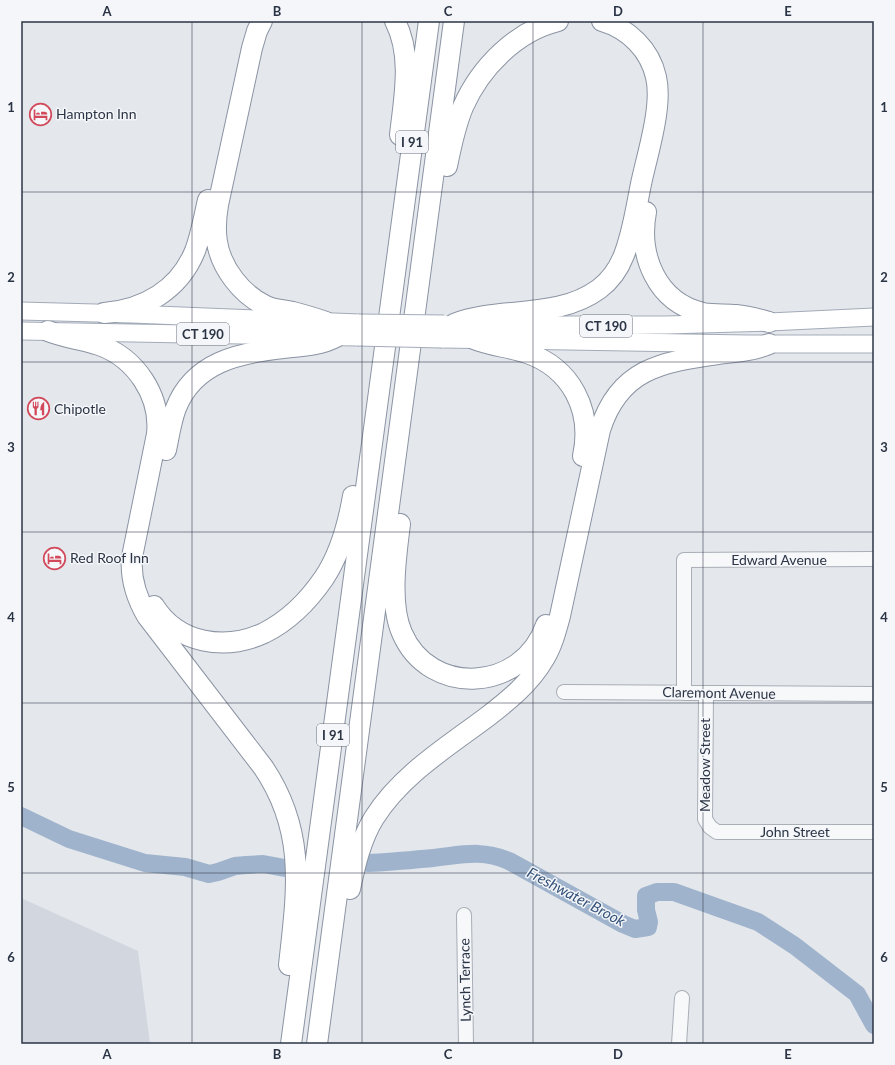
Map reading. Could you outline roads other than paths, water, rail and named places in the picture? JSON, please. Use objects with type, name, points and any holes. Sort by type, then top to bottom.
[{"type":"highway","points":[[104,313],[135,308],[160,296],[178,280],[192,258],[201,232],[241,42],[248,21]]},
{"type":"highway","points":[[262,21],[257,31],[252,48],[220,198],[216,220],[217,243],[221,258],[230,275],[242,289],[256,300],[271,308],[305,315],[331,329],[319,344],[260,351],[223,361],[211,366],[192,383],[183,396],[176,408],[171,427],[144,557],[143,571],[146,588],[154,606],[162,617],[177,630],[189,636],[204,641],[224,642],[246,638],[264,632],[278,624],[295,611],[311,595],[321,582],[337,553],[350,514],[361,453],[374,426]]},
{"type":"highway","points":[[395,21],[402,39],[405,66],[400,135],[389,233],[396,263]]},
{"type":"highway","name":"I 91","points":[[291,1044],[429,21]]},
{"type":"highway","name":"I 91","points":[[317,1044],[454,21]]},
{"type":"highway","points":[[431,198],[444,176],[461,112],[470,92],[478,80],[498,57],[516,42],[542,26],[558,21]]},
{"type":"highway","points":[[446,329],[477,317],[537,310],[574,302],[600,288],[612,276],[620,262],[627,246],[632,227],[656,116],[658,91],[657,79],[652,64],[640,46],[626,32],[614,25],[602,21]]},
{"type":"highway","points":[[634,21],[659,54],[666,70],[669,89],[667,114],[644,226],[644,246],[649,265],[666,292],[688,308],[707,314],[744,316],[769,322]]},
{"type":"highway","points":[[48,331],[65,337],[97,344],[119,355],[139,374],[146,384],[153,400],[157,415],[157,434],[132,557],[131,570],[134,586],[139,601],[147,616],[263,767],[286,809],[294,845],[296,876],[281,1044]]},
{"type":"highway","points":[[402,410],[408,440],[395,587],[399,627],[407,642],[416,654],[426,664],[442,672],[454,676],[473,678],[489,677],[505,672],[521,662],[532,652],[540,640],[547,622],[584,450],[585,426],[582,409],[575,393],[566,378],[554,367],[542,359],[528,353],[474,339]]},
{"type":"highway","points":[[331,941],[345,914],[355,867],[362,844],[370,825],[381,808],[396,789],[413,772],[515,694],[533,676],[545,657],[553,640],[560,616],[600,430],[607,409],[617,393],[634,377],[655,367],[691,358],[750,350],[769,344]]},
{"type":"main road","points":[[826,320],[848,311],[874,307]]},
{"type":"main road","name":"CT 190","points":[[21,311],[104,313],[358,330],[630,326],[826,320],[874,317]]},
{"type":"main road","name":"CT 190","points":[[21,330],[331,329]]},
{"type":"main road","name":"CT 190","points":[[446,329],[474,339],[870,345]]},
{"type":"street","name":"Edward Avenue","points":[[684,693],[684,560],[874,559]]},
{"type":"street","name":"Claremont Avenue","points":[[564,692],[874,694]]},
{"type":"street","name":"Meadow Street","points":[[706,694],[705,819],[710,827],[717,832]]},
{"type":"street","name":"John Street","points":[[717,832],[874,832]]},
{"type":"street","name":"Lynch Terrace","points":[[464,915],[466,1044]]},
{"type":"street","points":[[679,1044],[682,998]]},
{"type":"waterway","name":"Freshwater Brook","points":[[21,816],[69,839],[145,863],[185,867],[209,874],[235,866],[246,865],[263,864],[285,868]]},
{"type":"waterway","name":"Freshwater Brook","points":[[368,863],[433,858],[462,854],[480,854],[499,857],[635,929],[648,927],[649,922],[646,910],[646,896],[657,892],[674,892],[758,922],[795,946],[857,994],[874,1025]]},
{"type":"place","name":"Hampton Inn","points":[[41,114]]},
{"type":"place","name":"Chipotle","points":[[39,409]]},
{"type":"place","name":"Red Roof Inn","points":[[54,558]]}]
